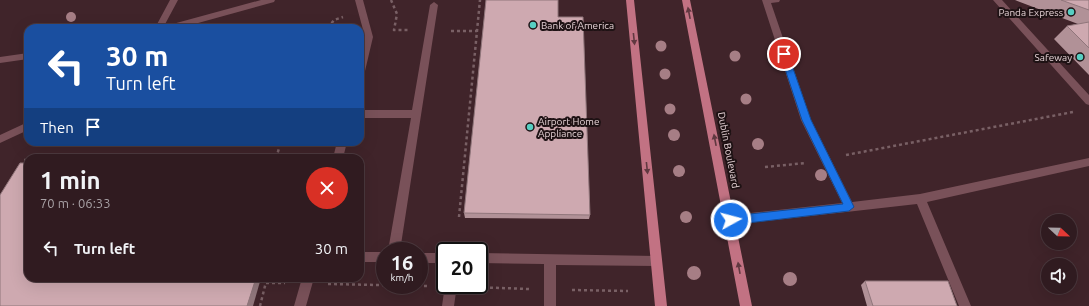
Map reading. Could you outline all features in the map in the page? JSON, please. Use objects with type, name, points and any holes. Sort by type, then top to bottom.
[{"type":"main road","points":[[630,0],[661,306]]},
{"type":"main road","name":"Dublin Boulevard","points":[[686,0],[731,220],[746,306]]},
{"type":"street","points":[[161,24],[174,0]]},
{"type":"street","points":[[184,24],[271,0]]},
{"type":"street","points":[[359,0],[368,37],[364,54]]},
{"type":"street","points":[[776,0],[766,1],[806,120],[849,207]]},
{"type":"street","points":[[997,0],[1089,101]]},
{"type":"street","points":[[395,242],[434,5]]},
{"type":"street","points":[[0,60],[24,57]]},
{"type":"street","points":[[364,114],[416,114]]},
{"type":"street","points":[[0,139],[24,128]]},
{"type":"street","points":[[731,220],[920,199],[1089,162]]},
{"type":"street","points":[[920,199],[965,306]]},
{"type":"street","points":[[364,257],[376,257]]},
{"type":"street","points":[[488,258],[656,261]]},
{"type":"street","points":[[550,259],[550,306]]},
{"type":"street","points":[[300,306],[307,282]]},
{"type":"street","points":[[448,306],[450,294]]},
{"type":"path","points":[[459,218],[480,0]]},
{"type":"path","points":[[331,24],[334,20],[346,16]]},
{"type":"path","points":[[765,167],[826,160],[1081,111]]},
{"type":"path","points":[[260,306],[267,282]]},
{"type":"building","points":[[486,0],[558,0],[558,17],[583,17],[590,215],[464,213]]},
{"type":"building","points":[[1061,0],[1089,0],[1089,10]]},
{"type":"building","points":[[1089,22],[1089,48],[1067,26]]},
{"type":"building","points":[[20,163],[24,163],[24,282],[255,282],[247,306],[0,306],[0,195]]},
{"type":"building","points":[[865,281],[948,281],[957,306],[873,306]]},
{"type":"place","name":"Panda Express","points":[[1071,12]]},
{"type":"place","name":"Bank of America","points":[[533,25]]},
{"type":"place","name":"Safeway","points":[[1080,57]]},
{"type":"place","name":"Airport Home Appliance","points":[[530,127]]},
{"type":"route","points":[[731,220],[849,207],[806,120],[784,54]]}]
